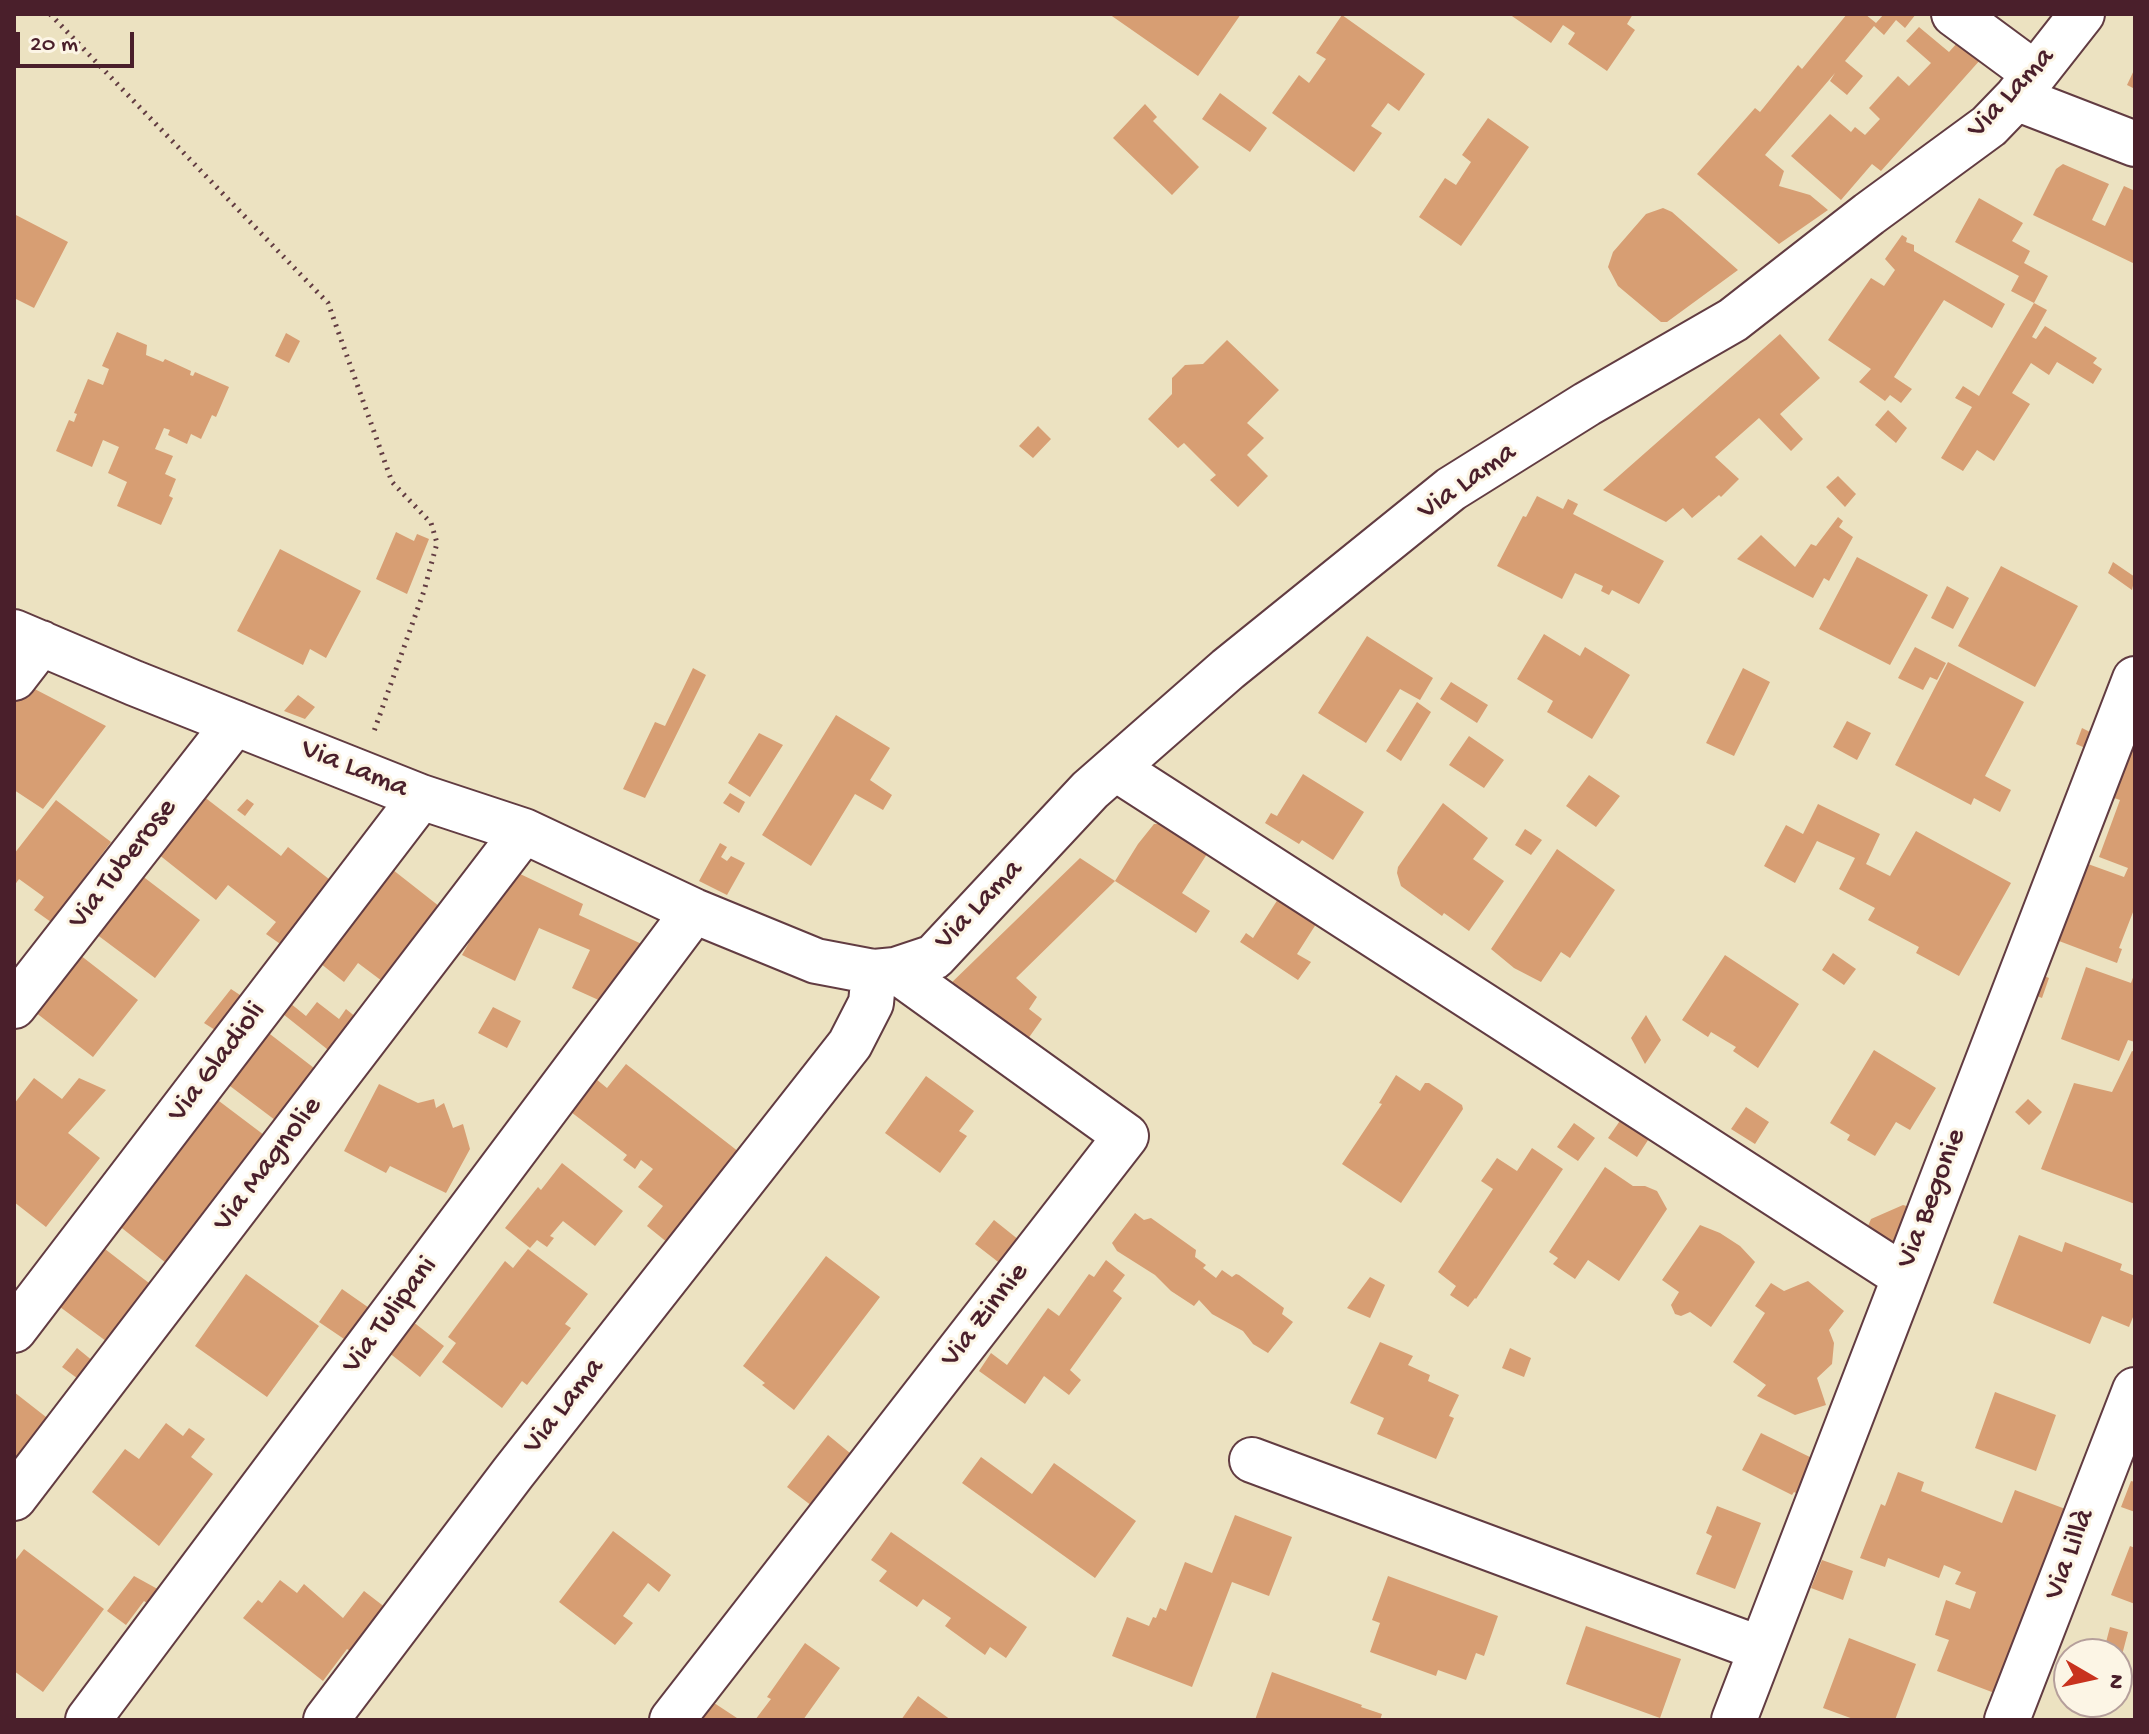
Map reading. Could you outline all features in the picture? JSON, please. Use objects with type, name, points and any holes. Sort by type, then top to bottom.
[{"type":"street","points":[[1954,14],[2025,86],[2135,144]]},
{"type":"street","name":"Via Lama","points":[[28,637],[421,797],[524,831],[694,911],[816,961],[884,971],[934,957],[1090,790],[1228,669],[1451,489],[1587,404],[1733,320],[1989,126],[2082,14]]},
{"type":"street","points":[[14,678],[28,637]]},
{"type":"street","name":"Via Begonie","points":[[1734,1720],[2135,679]]},
{"type":"street","name":"Via Tuberose","points":[[14,1006],[235,723]]},
{"type":"street","points":[[1115,768],[1903,1276]]},
{"type":"street","name":"Via Gladioli","points":[[14,1330],[421,797]]},
{"type":"street","name":"Via Magnolie","points":[[14,1498],[524,831]]},
{"type":"street","name":"Via Tulipani","points":[[88,1720],[694,911]]},
{"type":"street","name":"Via Lama","points":[[326,1720],[513,1473],[850,1044],[884,971]]},
{"type":"street","name":"Via Zinnie","points":[[672,1720],[1126,1136],[884,971]]},
{"type":"street","name":"Via Lillà","points":[[2007,1720],[2135,1390]]},
{"type":"street","points":[[1252,1460],[1761,1649]]},
{"type":"path","points":[[50,14],[328,303],[392,482],[431,523],[437,543],[424,591],[359,772]]},
{"type":"building","points":[[1109,14],[1241,14],[1198,76]]},
{"type":"building","points":[[1509,14],[1633,14],[1627,24],[1635,30],[1607,71],[1568,44],[1575,33],[1563,25],[1551,43]]},
{"type":"building","points":[[1847,14],[1865,14],[1876,23],[1884,14],[1916,14],[1905,28],[1896,20],[1884,35],[1874,26],[1845,61],[1863,76],[1847,95],[1830,81],[1835,73],[1765,155],[1784,171],[1779,186],[1810,195],[1828,210],[1779,244],[1697,174],[1755,108],[1760,112],[1798,65],[1802,69]]},
{"type":"building","points":[[1342,15],[1425,74],[1399,111],[1388,103],[1371,126],[1382,133],[1354,172],[1272,113],[1299,75],[1309,83],[1326,59],[1316,53]]},
{"type":"building","points":[[1919,27],[1949,52],[1966,33],[1989,50],[1881,171],[1872,164],[1841,200],[1791,156],[1830,114],[1851,132],[1855,127],[1865,135],[1880,119],[1869,108],[1898,76],[1909,86],[1931,63],[1906,41]]},
{"type":"building","points":[[2135,68],[2135,89],[2127,85]]},
{"type":"building","points":[[1220,93],[1267,128],[1250,152],[1202,119]]},
{"type":"building","points":[[1145,104],[1157,117],[1153,121],[1199,167],[1172,195],[1113,138]]},
{"type":"building","points":[[1488,118],[1529,147],[1461,246],[1419,217],[1445,178],[1456,185],[1471,162],[1462,155]]},
{"type":"building","points":[[2063,164],[2109,184],[2092,220],[2105,226],[2124,186],[2135,191],[2135,264],[2033,215],[2056,169]]},
{"type":"building","points":[[1979,198],[2023,223],[2012,241],[2030,251],[2024,263],[2048,276],[2034,303],[2011,291],[2019,276],[1955,242]]},
{"type":"building","points":[[1663,208],[1672,212],[1738,270],[1667,322],[1661,322],[1618,286],[1608,267],[1613,252],[1646,214]]},
{"type":"building","points":[[14,214],[68,242],[34,308],[14,298]]},
{"type":"building","points":[[1902,235],[1907,238],[1906,242],[1914,245],[1914,251],[2005,304],[1992,328],[1944,300],[1894,377],[1912,389],[1901,403],[1890,395],[1885,401],[1859,382],[1871,369],[1828,340],[1871,278],[1884,286],[1895,270],[1885,259]]},
{"type":"building","points":[[2034,303],[2047,310],[2032,337],[2036,339],[2045,326],[2097,358],[2093,363],[2102,369],[2093,384],[2057,362],[2049,375],[2031,363],[2012,393],[2030,404],[1994,461],[1977,450],[1963,471],[1941,458],[1972,407],[1955,398],[1963,386],[1979,396]]},
{"type":"building","points":[[117,332],[147,345],[146,355],[163,362],[165,359],[191,371],[190,375],[193,376],[195,372],[229,387],[216,417],[212,415],[201,439],[191,434],[187,444],[168,435],[170,430],[164,428],[155,449],[173,456],[165,474],[176,479],[169,496],[173,498],[161,525],[117,506],[127,482],[108,473],[119,447],[103,440],[92,467],[56,451],[69,420],[74,422],[77,414],[74,413],[88,379],[103,385],[109,369],[102,366]]},
{"type":"building","points":[[286,333],[300,341],[289,363],[275,356]]},
{"type":"building","points":[[1780,334],[1820,378],[1780,414],[1803,439],[1791,451],[1759,418],[1715,457],[1739,479],[1692,518],[1683,508],[1666,522],[1603,490]]},
{"type":"building","points":[[1227,340],[1279,390],[1247,423],[1264,438],[1247,455],[1268,476],[1238,507],[1210,480],[1216,475],[1184,443],[1178,448],[1148,419],[1172,394],[1172,378],[1185,365],[1203,364]]},
{"type":"building","points":[[1888,410],[1907,428],[1896,443],[1875,425]]},
{"type":"building","points":[[1038,426],[1051,439],[1033,458],[1019,446]]},
{"type":"building","points":[[1838,476],[1856,494],[1845,507],[1826,487]]},
{"type":"building","points":[[1537,496],[1563,509],[1568,499],[1578,504],[1573,514],[1664,561],[1639,604],[1612,590],[1609,595],[1601,591],[1603,586],[1575,573],[1562,599],[1497,566]]},
{"type":"building","points":[[1838,517],[1843,521],[1839,527],[1853,537],[1829,581],[1824,578],[1813,598],[1737,559],[1761,535],[1795,567],[1811,544],[1816,546]]},
{"type":"building","points":[[396,532],[414,541],[417,534],[429,539],[407,594],[376,579]]},
{"type":"building","points":[[280,549],[361,591],[326,658],[310,649],[303,665],[237,631]]},
{"type":"building","points":[[1857,557],[1928,595],[1890,665],[1819,629]]},
{"type":"building","points":[[2113,562],[2135,577],[2132,590],[2108,573]]},
{"type":"building","points":[[2001,566],[2078,606],[2035,687],[1958,646]]},
{"type":"building","points":[[1947,586],[1969,598],[1953,629],[1931,618]]},
{"type":"building","points":[[1544,634],[1580,656],[1585,647],[1630,675],[1592,739],[1547,712],[1553,701],[1517,679]]},
{"type":"building","points":[[1367,636],[1433,678],[1420,700],[1400,689],[1366,743],[1318,713]]},
{"type":"building","points":[[1915,647],[1946,663],[1937,680],[1930,677],[1923,690],[1898,678]]},
{"type":"building","points":[[1948,662],[2024,702],[1985,776],[2011,790],[2000,812],[1974,798],[1971,805],[1895,765]]},
{"type":"building","points":[[693,668],[706,675],[645,798],[623,789],[655,722],[665,726]]},
{"type":"building","points":[[1743,668],[1770,682],[1734,756],[1706,743]]},
{"type":"building","points":[[1451,682],[1488,705],[1477,723],[1440,699]]},
{"type":"building","points":[[25,684],[106,726],[43,809],[14,790],[14,700]]},
{"type":"building","points":[[298,695],[315,707],[305,719],[284,711]]},
{"type":"building","points":[[1417,702],[1431,712],[1401,761],[1386,751]]},
{"type":"building","points":[[836,715],[890,748],[870,780],[892,795],[883,810],[855,794],[811,866],[762,835]]},
{"type":"building","points":[[1847,721],[1871,733],[1857,760],[1833,747]]},
{"type":"building","points":[[2082,728],[2098,736],[2092,751],[2076,744]]},
{"type":"building","points":[[759,733],[783,745],[750,797],[728,783]]},
{"type":"building","points":[[1469,736],[1504,760],[1484,788],[1449,765]]},
{"type":"building","points":[[2135,742],[2135,907],[2119,948],[2122,949],[2117,963],[2059,941],[2088,864],[2124,877],[2128,868],[2099,857],[2120,800],[2114,798]]},
{"type":"building","points":[[1303,774],[1364,812],[1333,860],[1302,840],[1299,844],[1265,823],[1271,813],[1277,816]]},
{"type":"building","points":[[1589,775],[1620,796],[1596,827],[1566,806]]},
{"type":"building","points":[[730,793],[745,802],[739,813],[723,803]]},
{"type":"building","points":[[203,796],[281,856],[288,847],[334,883],[286,948],[266,934],[276,922],[228,885],[216,900],[158,854]]},
{"type":"building","points":[[247,799],[254,804],[245,816],[237,810]]},
{"type":"building","points":[[56,800],[111,842],[51,922],[34,910],[44,897],[19,879],[14,886],[14,854]]},
{"type":"building","points":[[1443,803],[1488,838],[1473,859],[1504,881],[1469,931],[1401,886],[1397,873],[1398,867]]},
{"type":"building","points":[[1818,804],[1880,834],[1866,864],[1890,876],[1916,831],[2011,883],[1959,976],[1916,953],[1919,947],[1868,920],[1875,908],[1839,889],[1855,858],[1817,841],[1795,883],[1764,866],[1786,825],[1803,834]]},
{"type":"building","points":[[1154,824],[1160,824],[1207,854],[1182,893],[1210,911],[1196,933],[1115,881],[1138,844]]},
{"type":"building","points":[[1525,829],[1542,840],[1531,855],[1515,845]]},
{"type":"building","points":[[720,843],[727,847],[721,857],[727,861],[731,856],[745,863],[727,895],[699,881]]},
{"type":"building","points":[[1557,849],[1615,890],[1570,958],[1561,952],[1541,982],[1514,968],[1491,949]]},
{"type":"building","points":[[1080,858],[1115,881],[1016,978],[1037,997],[1029,1009],[1042,1019],[1025,1043],[945,989]]},
{"type":"building","points":[[388,866],[444,910],[386,984],[358,963],[344,982],[316,960]]},
{"type":"building","points":[[516,872],[583,904],[579,915],[646,946],[603,1002],[572,988],[590,950],[539,928],[515,981],[462,955],[507,874]]},
{"type":"building","points":[[141,875],[200,920],[155,978],[96,934]]},
{"type":"building","points":[[1280,896],[1318,921],[1297,954],[1311,962],[1298,980],[1240,942],[1246,933],[1253,938]]},
{"type":"building","points":[[1833,953],[1856,969],[1844,985],[1822,970]]},
{"type":"building","points":[[80,955],[138,1000],[93,1057],[35,1012]]},
{"type":"building","points":[[1725,955],[1799,1004],[1758,1068],[1733,1051],[1736,1047],[1711,1032],[1708,1037],[1682,1020]]},
{"type":"building","points":[[2086,967],[2131,983],[2135,972],[2135,1042],[2128,1040],[2119,1061],[2061,1039]]},
{"type":"building","points":[[2044,976],[2049,978],[2042,998],[2037,996]]},
{"type":"building","points":[[231,989],[249,1001],[223,1035],[204,1023]]},
{"type":"building","points":[[280,995],[306,1016],[317,1002],[339,1019],[346,1009],[363,1023],[337,1057],[273,1006]]},
{"type":"building","points":[[493,1007],[521,1021],[507,1048],[478,1033]]},
{"type":"building","points":[[1646,1015],[1661,1040],[1645,1064],[1631,1038]]},
{"type":"building","points":[[266,1031],[314,1068],[275,1120],[226,1083]]},
{"type":"building","points":[[1874,1050],[1936,1088],[1910,1130],[1896,1122],[1875,1156],[1847,1140],[1850,1135],[1830,1123]]},
{"type":"building","points":[[2132,1051],[2135,1052],[2135,1204],[2041,1169],[2074,1083],[2112,1092]]},
{"type":"building","points":[[626,1064],[739,1152],[668,1243],[647,1226],[663,1206],[638,1187],[653,1169],[641,1160],[635,1169],[623,1160],[627,1155],[571,1112],[596,1079],[607,1088]]},
{"type":"building","points":[[1396,1075],[1420,1091],[1425,1083],[1429,1083],[1462,1105],[1463,1109],[1401,1203],[1342,1164],[1382,1104],[1379,1103]]},
{"type":"building","points":[[926,1076],[974,1111],[959,1131],[967,1136],[940,1173],[885,1133]]},
{"type":"building","points":[[34,1078],[62,1099],[79,1078],[106,1090],[68,1133],[100,1158],[46,1227],[14,1202],[14,1104]]},
{"type":"building","points":[[379,1084],[418,1103],[434,1099],[436,1108],[444,1103],[453,1128],[463,1124],[470,1149],[446,1193],[390,1166],[386,1173],[344,1151]]},
{"type":"building","points":[[215,1098],[264,1135],[166,1263],[118,1225]]},
{"type":"building","points":[[2028,1099],[2042,1112],[2029,1125],[2015,1112]]},
{"type":"building","points":[[1746,1107],[1769,1122],[1755,1144],[1731,1129]]},
{"type":"building","points":[[1624,1115],[1652,1134],[1637,1157],[1608,1138]]},
{"type":"building","points":[[1574,1123],[1595,1138],[1578,1161],[1557,1147]]},
{"type":"building","points":[[1532,1148],[1563,1169],[1468,1307],[1450,1295],[1456,1286],[1438,1272],[1493,1189],[1481,1181],[1497,1158],[1517,1171]]},
{"type":"building","points":[[562,1163],[623,1211],[595,1246],[563,1221],[550,1236],[554,1238],[547,1247],[537,1240],[530,1248],[505,1228]]},
{"type":"building","points":[[1605,1167],[1633,1186],[1645,1186],[1657,1191],[1667,1209],[1619,1281],[1588,1260],[1575,1279],[1553,1264],[1558,1258],[1549,1252]]},
{"type":"building","points":[[1903,1205],[1917,1209],[1902,1248],[1868,1226],[1871,1219]]},
{"type":"building","points":[[1135,1213],[1144,1220],[1151,1218],[1196,1250],[1195,1257],[1216,1278],[1222,1270],[1232,1277],[1239,1275],[1284,1308],[1282,1314],[1293,1322],[1268,1353],[1253,1344],[1243,1331],[1212,1314],[1199,1300],[1194,1306],[1171,1291],[1155,1275],[1117,1251],[1112,1243]]},
{"type":"building","points":[[994,1220],[1024,1244],[1006,1268],[975,1244]]},
{"type":"building","points":[[1700,1225],[1740,1246],[1755,1262],[1711,1327],[1690,1312],[1681,1316],[1675,1314],[1671,1305],[1679,1292],[1662,1280]]},
{"type":"building","points":[[2019,1235],[2062,1252],[2065,1242],[2122,1264],[2120,1270],[2135,1276],[2135,1312],[2129,1327],[2102,1316],[2090,1344],[1993,1303]]},
{"type":"building","points":[[105,1249],[158,1290],[114,1347],[56,1304],[76,1279],[80,1282]]},
{"type":"building","points":[[528,1249],[588,1294],[565,1324],[571,1328],[527,1385],[522,1381],[502,1408],[442,1362],[456,1343],[448,1337],[505,1261],[513,1268]]},
{"type":"building","points":[[826,1256],[880,1297],[794,1410],[743,1366]]},
{"type":"building","points":[[1106,1260],[1125,1275],[1113,1291],[1122,1298],[1070,1370],[1081,1380],[1069,1395],[1044,1376],[1025,1404],[979,1371],[991,1353],[1007,1365],[1048,1308],[1059,1316],[1089,1274],[1094,1277]]},
{"type":"building","points":[[246,1274],[319,1326],[267,1397],[195,1346]]},
{"type":"building","points":[[1370,1277],[1385,1285],[1370,1318],[1347,1308]]},
{"type":"building","points":[[1808,1281],[1844,1311],[1829,1330],[1834,1343],[1832,1364],[1817,1378],[1826,1405],[1795,1415],[1757,1396],[1766,1385],[1733,1362],[1765,1313],[1755,1306],[1771,1283],[1784,1291]]},
{"type":"building","points":[[342,1289],[372,1310],[350,1343],[319,1322]]},
{"type":"building","points":[[412,1321],[444,1346],[420,1377],[388,1352]]},
{"type":"building","points":[[1380,1342],[1413,1356],[1408,1365],[1430,1375],[1428,1381],[1459,1395],[1449,1416],[1454,1418],[1436,1459],[1377,1434],[1384,1418],[1350,1403]]},
{"type":"building","points":[[77,1348],[99,1366],[85,1384],[62,1367]]},
{"type":"building","points":[[1510,1348],[1531,1358],[1524,1377],[1502,1368]]},
{"type":"building","points":[[14,1392],[55,1424],[14,1463]]},
{"type":"building","points":[[1995,1392],[2056,1415],[2036,1471],[1975,1448]]},
{"type":"building","points":[[166,1423],[183,1436],[189,1428],[205,1439],[191,1457],[213,1474],[159,1546],[92,1492],[125,1449],[139,1459]]},
{"type":"building","points":[[1761,1433],[1820,1462],[1806,1498],[1794,1492],[1792,1495],[1742,1470]]},
{"type":"building","points":[[828,1435],[856,1458],[816,1509],[787,1487]]},
{"type":"building","points":[[981,1457],[1032,1494],[1054,1463],[1136,1521],[1095,1578],[962,1483]]},
{"type":"building","points":[[1898,1472],[1924,1482],[1921,1491],[2002,1523],[2015,1490],[2068,1510],[1997,1694],[1937,1671],[1949,1640],[1935,1635],[1946,1600],[1970,1609],[1976,1592],[1955,1584],[1961,1572],[1944,1565],[1939,1578],[1888,1558],[1885,1567],[1860,1558],[1881,1504],[1885,1506]]},
{"type":"building","points":[[2131,1481],[2135,1482],[2135,1512],[2121,1507]]},
{"type":"building","points":[[1717,1506],[1761,1523],[1735,1589],[1696,1574],[1712,1536],[1706,1533]]},
{"type":"building","points":[[1235,1515],[1292,1537],[1269,1596],[1232,1582],[1192,1687],[1112,1656],[1127,1617],[1149,1626],[1160,1608],[1166,1611],[1185,1562],[1212,1573]]},
{"type":"building","points":[[613,1531],[671,1575],[659,1592],[648,1583],[623,1616],[633,1623],[615,1645],[559,1602]]},
{"type":"building","points":[[891,1532],[1027,1627],[1006,1658],[990,1647],[985,1655],[945,1626],[951,1618],[923,1599],[917,1607],[879,1581],[887,1571],[871,1560]]},
{"type":"building","points":[[2130,1546],[2135,1548],[2135,1604],[2111,1595]]},
{"type":"building","points":[[24,1549],[104,1609],[43,1692],[14,1671],[14,1562]]},
{"type":"building","points":[[1822,1560],[1853,1571],[1843,1600],[1811,1588]]},
{"type":"building","points":[[134,1576],[163,1592],[152,1607],[144,1601],[126,1625],[107,1611]]},
{"type":"building","points":[[1388,1576],[1498,1616],[1484,1656],[1476,1653],[1466,1680],[1438,1670],[1436,1676],[1370,1652],[1380,1623],[1372,1620]]},
{"type":"building","points":[[280,1580],[297,1593],[304,1584],[343,1618],[364,1591],[386,1608],[352,1652],[347,1649],[323,1681],[243,1618],[258,1600],[262,1603]]},
{"type":"building","points":[[1586,1626],[1681,1659],[1660,1718],[1566,1684]]},
{"type":"building","points":[[2110,1627],[2128,1632],[2126,1638],[2107,1638]]},
{"type":"building","points":[[1849,1638],[1916,1664],[1895,1720],[1856,1720],[1823,1708]]},
{"type":"building","points":[[805,1643],[840,1668],[803,1720],[755,1720],[771,1699],[767,1697]]},
{"type":"building","points":[[1272,1672],[1362,1705],[1382,1714],[1380,1720],[1255,1720]]},
{"type":"building","points":[[918,1696],[951,1720],[901,1720]]},
{"type":"building","points":[[705,1697],[740,1720],[699,1720]]}]
